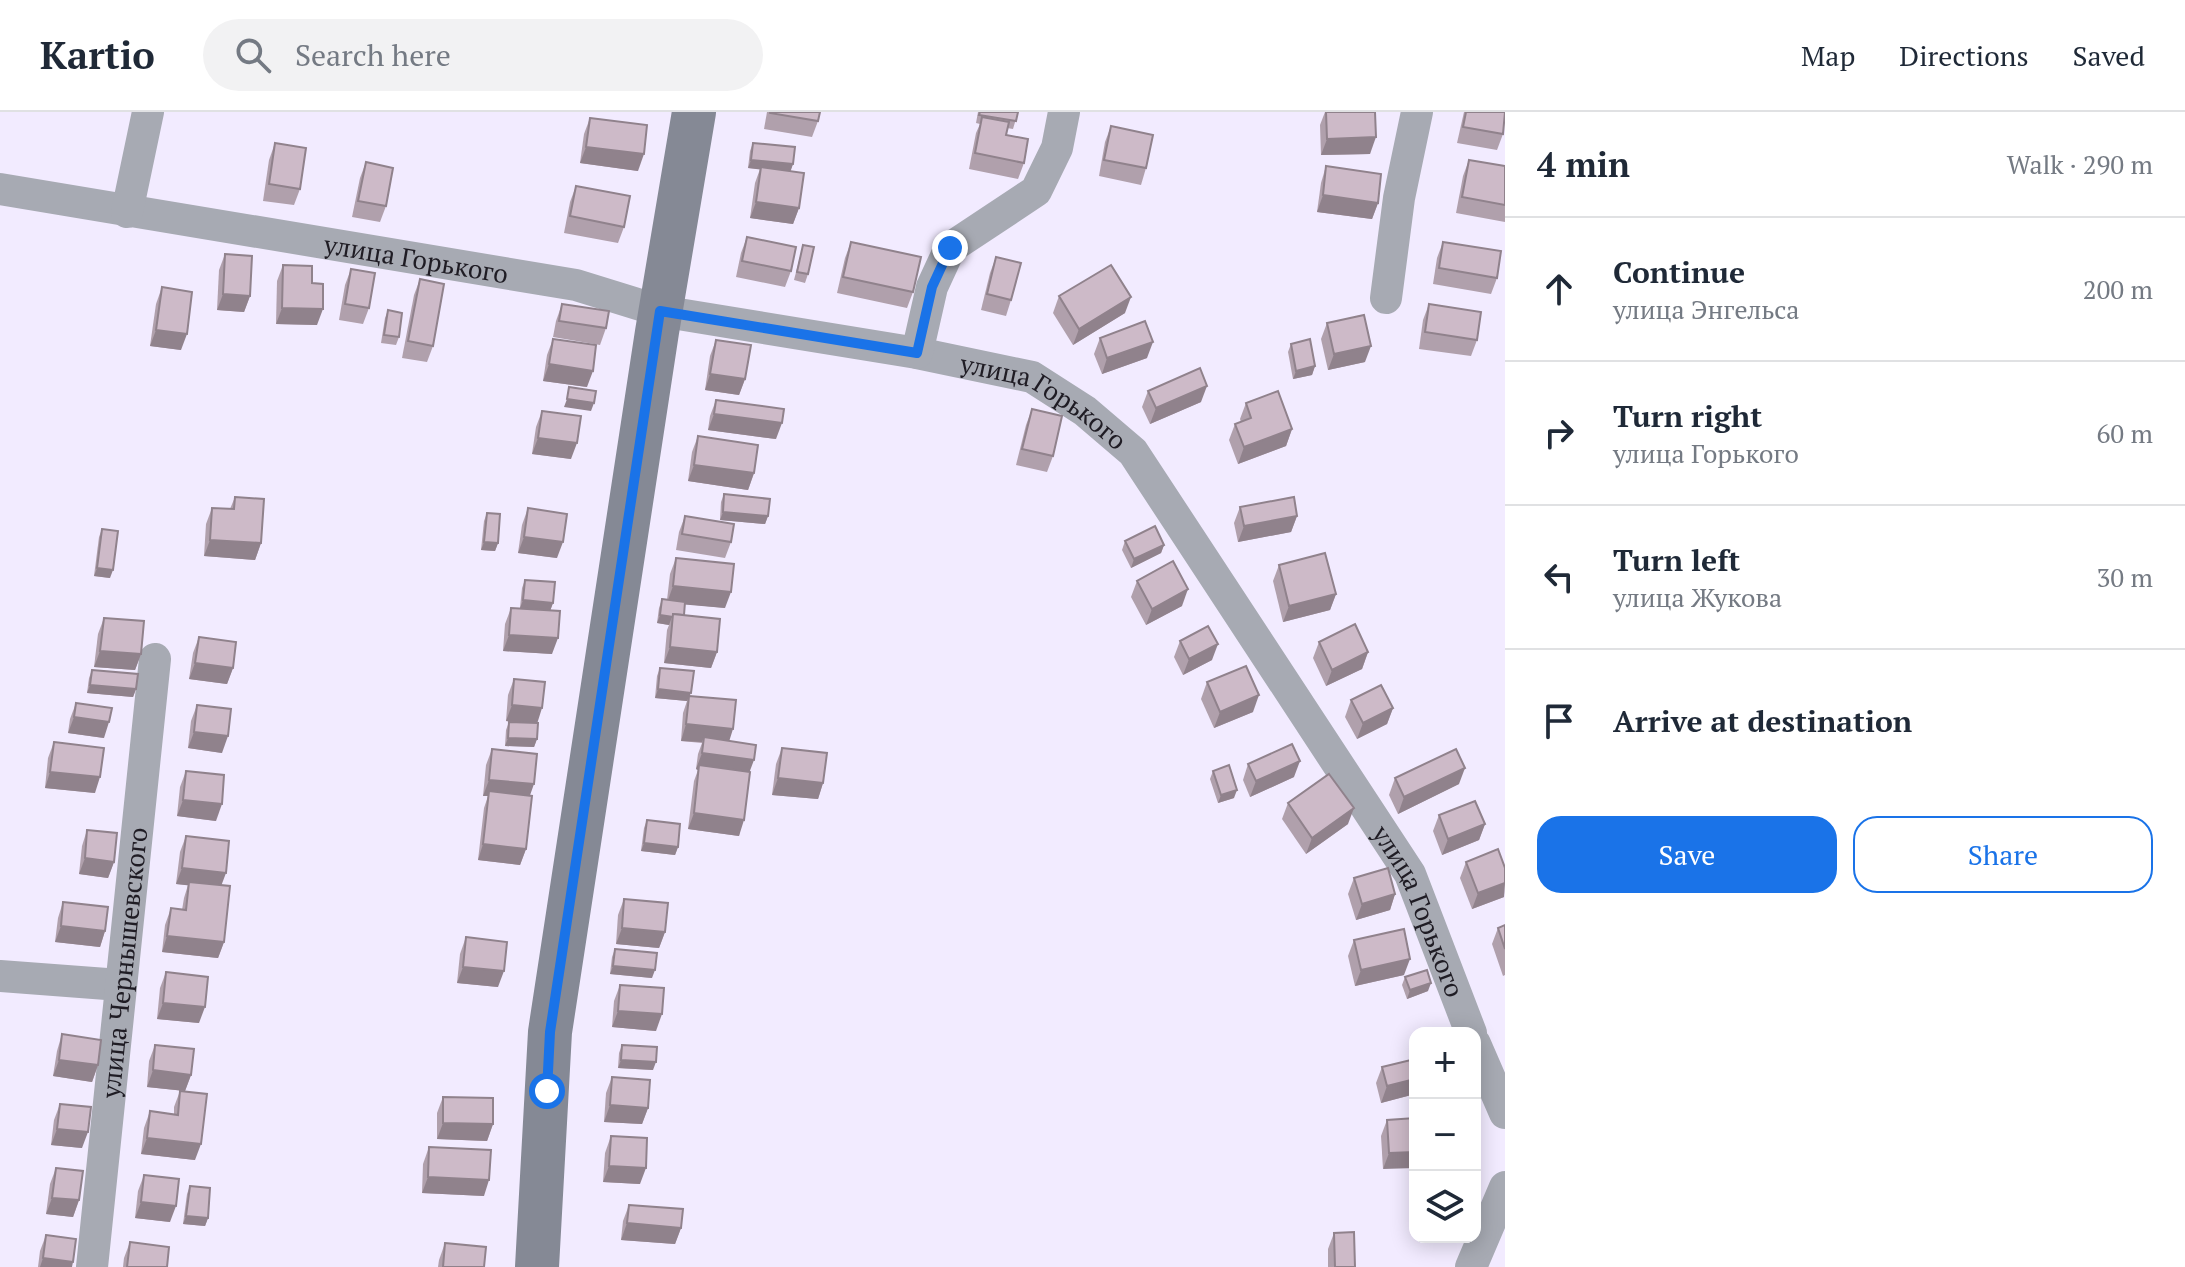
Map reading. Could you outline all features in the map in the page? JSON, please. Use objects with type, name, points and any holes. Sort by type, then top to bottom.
[{"type":"street","points":[[127,212],[148,112]]},
{"type":"street","points":[[537,1267],[550,1032],[660,311],[694,112]]},
{"type":"street","points":[[917,353],[932,287],[950,248],[1036,191],[1057,148],[1064,112]]},
{"type":"street","points":[[1386,298],[1399,198],[1417,112]]},
{"type":"street","name":"улица Горького","points":[[0,189],[576,285],[660,311],[917,353],[1032,377],[1085,411],[1133,452],[1410,874],[1469,1027]]},
{"type":"street","name":"улица Чернышевского","points":[[92,1267],[155,659]]},
{"type":"street","points":[[0,976],[120,985]]},
{"type":"street","points":[[1481,1058],[1505,1113]]},
{"type":"street","points":[[1471,1267],[1505,1187]]},
{"type":"building","points":[[770,112],[820,112],[818,121]]},
{"type":"building","points":[[980,112],[1018,112],[1016,121],[979,115]]},
{"type":"building","points":[[1326,112],[1375,112],[1376,137],[1327,139]]},
{"type":"building","points":[[1466,112],[1505,112],[1503,134],[1463,127]]},
{"type":"building","points":[[982,117],[1009,122],[1006,135],[1028,139],[1024,163],[975,153]]},
{"type":"building","points":[[590,118],[647,125],[644,154],[586,147]]},
{"type":"building","points":[[1111,126],[1153,135],[1146,168],[1104,160]]},
{"type":"building","points":[[275,143],[306,148],[300,189],[269,184]]},
{"type":"building","points":[[753,143],[795,147],[793,164],[751,160]]},
{"type":"building","points":[[1469,160],[1505,166],[1505,205],[1462,197]]},
{"type":"building","points":[[366,162],[393,168],[386,206],[358,201]]},
{"type":"building","points":[[1326,166],[1381,174],[1378,203],[1323,195]]},
{"type":"building","points":[[761,167],[804,173],[799,208],[756,202]]},
{"type":"building","points":[[576,186],[630,196],[624,227],[570,216]]},
{"type":"building","points":[[747,237],[796,247],[791,271],[742,261]]},
{"type":"building","points":[[851,242],[921,257],[913,292],[843,277]]},
{"type":"building","points":[[1443,242],[1501,251],[1497,278],[1439,268]]},
{"type":"building","points":[[803,245],[814,247],[808,274],[797,272]]},
{"type":"building","points":[[225,254],[252,256],[250,296],[223,294]]},
{"type":"building","points":[[996,257],[1021,263],[1011,300],[987,294]]},
{"type":"building","points":[[283,265],[312,266],[312,283],[323,284],[323,309],[282,308]]},
{"type":"building","points":[[1111,265],[1131,297],[1079,329],[1059,296]]},
{"type":"building","points":[[351,269],[375,273],[369,308],[345,304]]},
{"type":"building","points":[[420,279],[444,284],[433,346],[408,341]]},
{"type":"building","points":[[162,287],[192,292],[187,334],[156,330]]},
{"type":"building","points":[[562,304],[609,311],[606,328],[559,321]]},
{"type":"building","points":[[1429,304],[1481,312],[1477,340],[1425,332]]},
{"type":"building","points":[[388,310],[402,313],[399,337],[384,335]]},
{"type":"building","points":[[1364,315],[1371,346],[1334,354],[1327,323]]},
{"type":"building","points":[[1145,321],[1153,342],[1107,358],[1100,338]]},
{"type":"building","points":[[553,339],[596,345],[593,371],[549,364]]},
{"type":"building","points":[[1310,339],[1315,366],[1296,371],[1291,344]]},
{"type":"building","points":[[716,340],[751,345],[745,379],[710,374]]},
{"type":"building","points":[[1200,368],[1207,386],[1156,408],[1148,391]]},
{"type":"building","points":[[569,387],[596,391],[594,403],[567,399]]},
{"type":"building","points":[[1278,391],[1292,429],[1244,447],[1235,424],[1251,418],[1246,403]]},
{"type":"building","points":[[716,400],[784,409],[782,423],[714,414]]},
{"type":"building","points":[[1032,409],[1062,416],[1053,456],[1022,449]]},
{"type":"building","points":[[542,411],[581,416],[577,443],[538,438]]},
{"type":"building","points":[[698,436],[758,445],[754,473],[694,465]]},
{"type":"building","points":[[724,494],[770,499],[768,516],[723,512]]},
{"type":"building","points":[[235,497],[264,499],[261,543],[210,540],[212,508],[234,509]]},
{"type":"building","points":[[1294,497],[1297,516],[1244,526],[1240,507]]},
{"type":"building","points":[[528,508],[567,514],[563,542],[524,537]]},
{"type":"building","points":[[487,513],[500,514],[498,543],[484,542]]},
{"type":"building","points":[[685,516],[734,524],[731,542],[682,534]]},
{"type":"building","points":[[1155,526],[1164,545],[1134,559],[1125,541]]},
{"type":"building","points":[[102,529],[118,531],[113,570],[97,568]]},
{"type":"building","points":[[1325,553],[1336,594],[1289,606],[1279,565]]},
{"type":"building","points":[[676,558],[734,564],[731,592],[673,586]]},
{"type":"building","points":[[1173,561],[1188,589],[1152,609],[1137,581]]},
{"type":"building","points":[[525,580],[555,582],[553,603],[523,600]]},
{"type":"building","points":[[662,599],[685,602],[684,615],[660,615]]},
{"type":"building","points":[[511,608],[560,611],[558,638],[509,635]]},
{"type":"building","points":[[673,614],[720,619],[717,652],[670,647]]},
{"type":"building","points":[[104,618],[144,621],[141,654],[100,651]]},
{"type":"building","points":[[1355,624],[1368,652],[1332,670],[1319,642]]},
{"type":"building","points":[[1208,626],[1218,644],[1189,659],[1180,641]]},
{"type":"building","points":[[199,637],[236,642],[233,668],[195,663]]},
{"type":"building","points":[[1246,666],[1259,695],[1220,712],[1207,682]]},
{"type":"building","points":[[660,668],[694,671],[691,693],[658,689]]},
{"type":"building","points":[[92,670],[138,674],[136,689],[90,685]]},
{"type":"building","points":[[514,679],[545,682],[542,708],[512,705]]},
{"type":"building","points":[[1381,685],[1393,708],[1363,723],[1351,700]]},
{"type":"building","points":[[689,696],[736,700],[733,729],[686,724]]},
{"type":"building","points":[[76,703],[112,708],[109,722],[74,717]]},
{"type":"building","points":[[197,705],[231,709],[228,736],[194,732]]},
{"type":"building","points":[[509,722],[538,723],[537,739],[508,738]]},
{"type":"building","points":[[704,737],[756,745],[754,760],[702,753]]},
{"type":"building","points":[[54,742],[104,748],[100,777],[50,772]]},
{"type":"building","points":[[1292,744],[1300,761],[1256,781],[1248,764]]},
{"type":"building","points":[[782,748],[827,753],[823,783],[778,778]]},
{"type":"building","points":[[492,749],[537,754],[534,784],[489,780]]},
{"type":"building","points":[[1456,749],[1465,768],[1404,797],[1395,778]]},
{"type":"building","points":[[699,765],[750,772],[744,820],[694,813]]},
{"type":"building","points":[[1229,765],[1237,790],[1221,795],[1213,771]]},
{"type":"building","points":[[186,771],[224,775],[222,804],[183,800]]},
{"type":"building","points":[[1329,774],[1354,808],[1312,838],[1288,803]]},
{"type":"building","points":[[489,791],[532,796],[526,849],[483,844]]},
{"type":"building","points":[[1475,801],[1485,824],[1448,839],[1439,815]]},
{"type":"building","points":[[647,820],[680,824],[678,847],[644,843]]},
{"type":"building","points":[[87,830],[117,833],[114,862],[85,858]]},
{"type":"building","points":[[186,836],[229,841],[226,873],[182,868]]},
{"type":"building","points":[[1498,849],[1505,868],[1505,883],[1478,893],[1466,862]]},
{"type":"building","points":[[1388,868],[1395,894],[1362,904],[1354,878]]},
{"type":"building","points":[[189,882],[230,886],[224,942],[167,936],[171,908],[186,910]]},
{"type":"building","points":[[624,899],[668,903],[665,932],[622,928]]},
{"type":"building","points":[[63,902],[108,907],[105,931],[61,926]]},
{"type":"building","points":[[1505,925],[1505,949],[1498,928]]},
{"type":"building","points":[[1404,929],[1410,959],[1361,970],[1354,940]]},
{"type":"building","points":[[466,937],[507,942],[504,971],[463,967]]},
{"type":"building","points":[[615,949],[657,953],[655,970],[613,966]]},
{"type":"building","points":[[1427,970],[1431,983],[1410,990],[1405,977]]},
{"type":"building","points":[[166,972],[208,977],[205,1007],[163,1003]]},
{"type":"building","points":[[620,985],[664,988],[662,1014],[618,1011]]},
{"type":"building","points":[[62,1034],[101,1040],[98,1065],[59,1060]]},
{"type":"building","points":[[155,1045],[194,1049],[191,1075],[153,1070]]},
{"type":"building","points":[[622,1045],[657,1047],[656,1062],[621,1060]]},
{"type":"building","points":[[1409,1060],[1409,1080],[1387,1086],[1382,1067]]},
{"type":"building","points":[[612,1077],[650,1080],[648,1108],[610,1105]]},
{"type":"building","points":[[180,1091],[207,1094],[201,1144],[147,1138],[150,1111],[178,1115]]},
{"type":"building","points":[[443,1097],[493,1098],[493,1124],[443,1123]]},
{"type":"building","points":[[60,1104],[91,1107],[88,1132],[57,1129]]},
{"type":"building","points":[[1409,1118],[1409,1152],[1389,1153],[1387,1120]]},
{"type":"building","points":[[611,1136],[647,1138],[646,1168],[609,1166]]},
{"type":"building","points":[[429,1147],[491,1150],[489,1180],[428,1177]]},
{"type":"building","points":[[56,1168],[83,1171],[79,1200],[52,1198]]},
{"type":"building","points":[[144,1175],[179,1179],[176,1206],[141,1202]]},
{"type":"building","points":[[190,1186],[210,1188],[208,1218],[186,1216]]},
{"type":"building","points":[[629,1205],[683,1209],[681,1228],[627,1223]]},
{"type":"building","points":[[1354,1232],[1355,1267],[1335,1267],[1334,1233]]},
{"type":"building","points":[[46,1235],[76,1239],[73,1262],[43,1258]]},
{"type":"building","points":[[130,1242],[169,1247],[167,1267],[127,1267]]},
{"type":"building","points":[[445,1243],[486,1247],[484,1267],[443,1267]]},
{"type":"route","points":[[547,1091],[550,1032],[660,311],[917,353],[932,287],[950,248]]}]
